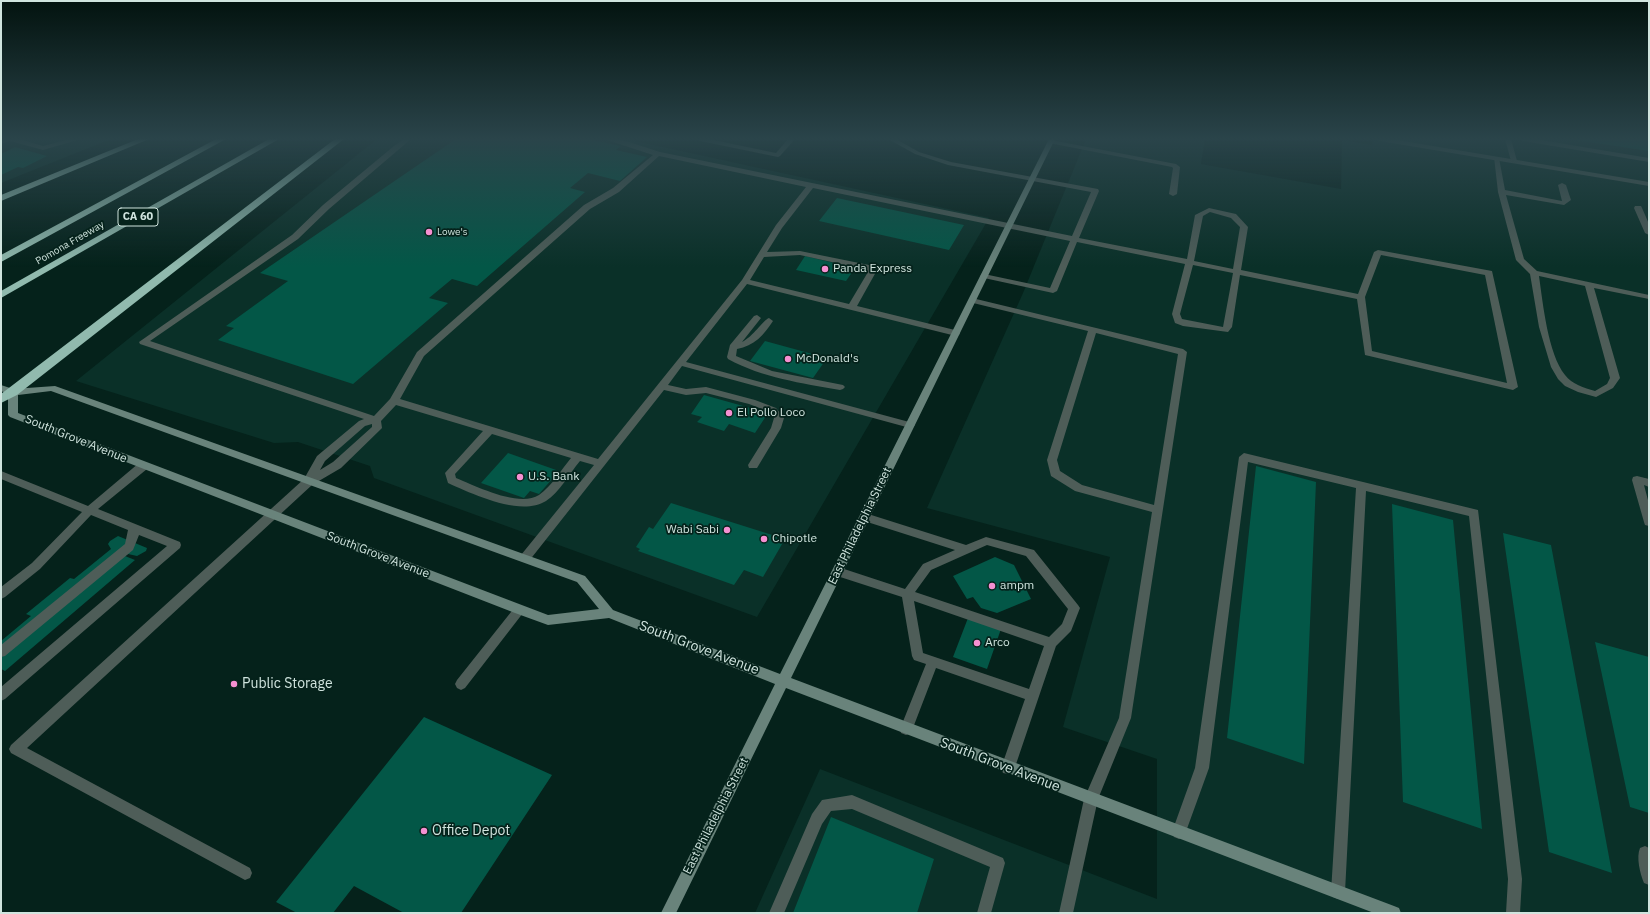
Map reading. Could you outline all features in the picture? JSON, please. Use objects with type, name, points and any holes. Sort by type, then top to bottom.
[{"type":"highway","points":[[1,198],[41,182]]},
{"type":"highway","name":"Pomona Freeway","points":[[1,259],[143,182]]},
{"type":"highway","name":"Pomona Freeway","points":[[1,295],[200,182]]},
{"type":"highway","points":[[1,400],[285,182]]},
{"type":"main road","name":"East Philadelphia Street","points":[[668,913],[1031,182]]},
{"type":"main road","points":[[1,388],[13,392]]},
{"type":"main road","name":"South Grove Avenue","points":[[609,612],[548,620],[519,610],[13,415],[13,392],[52,388],[308,482],[581,579],[609,612],[1090,800],[1394,913]]},
{"type":"street","points":[[356,182],[326,207],[295,238],[143,342],[376,420]]},
{"type":"street","points":[[308,482],[320,459],[362,423],[376,420],[394,401],[420,354],[588,207],[616,190],[626,182]]},
{"type":"street","points":[[791,182],[1361,297]]},
{"type":"street","points":[[984,276],[1053,291],[1095,191],[1046,182]]},
{"type":"street","points":[[1173,194],[1175,182]]},
{"type":"street","points":[[1500,182],[1520,260],[1534,273],[1649,297]]},
{"type":"street","points":[[1635,182],[1649,184]]},
{"type":"street","points":[[1502,192],[1564,203],[1567,200],[1562,185]]},
{"type":"street","points":[[525,558],[745,281],[779,227],[812,186]]},
{"type":"street","points":[[1638,208],[1649,233]]},
{"type":"street","points":[[1209,210],[1220,211],[1232,214],[1239,219],[1244,227],[1237,272],[1228,326],[1225,330],[1178,321],[1176,314],[1190,262],[1199,215],[1209,210]]},
{"type":"street","points":[[1378,252],[1489,273],[1513,387],[1368,353],[1361,297],[1378,252]]},
{"type":"street","points":[[762,255],[800,253],[866,267],[872,272],[852,307]]},
{"type":"street","points":[[1534,273],[1551,357],[1558,371],[1562,377],[1579,390],[1596,394],[1610,386],[1615,378],[1589,285]]},
{"type":"street","points":[[745,281],[956,333]]},
{"type":"street","points":[[972,300],[1183,352],[1125,718],[1090,800],[1066,913]]},
{"type":"street","points":[[757,318],[734,347],[731,358],[741,364],[769,373],[840,387]]},
{"type":"street","points":[[734,347],[749,343],[757,337],[769,321]]},
{"type":"street","points":[[1093,330],[1052,460],[1054,473],[1079,488],[1158,510]]},
{"type":"street","points":[[680,363],[910,425]]},
{"type":"street","points":[[661,386],[686,392],[706,390],[752,402],[773,410],[779,418],[776,428],[752,465]]},
{"type":"street","points":[[394,401],[600,463]]},
{"type":"street","points":[[245,873],[16,749],[308,482],[337,465],[377,428],[376,420]]},
{"type":"street","points":[[490,430],[450,473],[452,480],[504,499],[526,503],[540,500],[578,457]]},
{"type":"street","points":[[1179,832],[1202,768],[1244,457],[1474,513],[1515,879],[1513,913]]},
{"type":"street","points":[[1,594],[36,566],[90,510],[143,466]]},
{"type":"street","points":[[1,475],[176,545],[1,695]]},
{"type":"street","points":[[1649,483],[1637,480],[1649,522]]},
{"type":"street","points":[[1338,892],[1360,486]]},
{"type":"street","points":[[865,517],[966,549]]},
{"type":"street","points":[[1,652],[129,547],[133,538],[134,528]]},
{"type":"street","points":[[1008,768],[1033,696],[1051,643],[1067,627],[1074,608],[1030,553],[986,542],[966,549],[927,567],[907,594],[918,656],[1033,696]]},
{"type":"street","points":[[838,572],[1051,643]]},
{"type":"street","points":[[461,684],[519,610]]},
{"type":"street","points":[[906,729],[933,661]]},
{"type":"street","points":[[776,913],[817,819],[828,805],[852,802],[998,863],[984,913]]},
{"type":"street","points":[[1649,855],[1645,853],[1649,878]]},
{"type":"shaded area","points":[[324,182],[822,182],[989,218],[757,617],[374,478],[370,466],[298,442],[274,443],[76,381]]},
{"type":"shaded area","points":[[1069,182],[1300,182],[1341,189],[1341,182],[1649,182],[1649,913],[755,913],[820,769],[1157,899],[1157,759],[1063,727],[1110,557],[927,508],[1023,293]]},
{"type":"building","name":"Lowe's","points":[[394,182],[578,182],[570,188],[585,192],[477,286],[452,279],[429,298],[448,303],[353,384],[218,340],[234,328],[226,326],[288,281],[260,273]]},
{"type":"building","points":[[837,198],[964,225],[949,250],[819,221]]},
{"type":"building","name":"Panda Express","points":[[805,256],[855,268],[846,281],[796,270]]},
{"type":"building","name":"McDonald's","points":[[765,341],[827,358],[813,378],[750,361]]},
{"type":"building","name":"El Pollo Loco","points":[[704,395],[768,413],[755,433],[729,424],[724,431],[697,422],[702,417],[691,414]]},
{"type":"building","name":"U.S. Bank","points":[[508,453],[559,471],[539,494],[530,491],[524,498],[481,483]]},
{"type":"building","points":[[1256,466],[1316,482],[1304,764],[1227,738]]},
{"type":"building","points":[[671,503],[785,539],[763,577],[744,570],[734,585],[638,551],[640,549],[636,547],[649,527],[653,529]]},
{"type":"building","points":[[1392,504],[1453,520],[1482,829],[1403,802]]},
{"type":"building","points":[[1503,533],[1551,545],[1612,873],[1549,852]]},
{"type":"building","points":[[118,536],[147,548],[146,551],[137,556],[128,554],[125,556],[135,560],[5,671],[1,669],[1,641],[31,616],[26,614],[70,578],[74,579],[111,549],[108,544]]},
{"type":"building","name":"ampm","points":[[995,557],[1014,565],[1031,599],[997,613],[981,608],[973,597],[967,599],[953,576]]},
{"type":"building","name":"Arco","points":[[968,618],[1001,629],[987,669],[953,657]]},
{"type":"building","points":[[1595,642],[1649,657],[1649,813],[1630,807]]},
{"type":"building","name":"Office Depot","points":[[424,717],[552,775],[461,913],[404,913],[354,886],[333,913],[297,913],[276,902]]},
{"type":"building","points":[[831,817],[934,859],[917,913],[793,913]]},
{"type":"place","name":"Lowe's","points":[[429,232]]},
{"type":"place","name":"Panda Express","points":[[825,269]]},
{"type":"place","name":"McDonald's","points":[[788,359]]},
{"type":"place","name":"El Pollo Loco","points":[[729,413]]},
{"type":"place","name":"U.S. Bank","points":[[520,477]]},
{"type":"place","name":"Wabi Sabi","points":[[727,530]]},
{"type":"place","name":"Chipotle","points":[[764,539]]},
{"type":"place","name":"ampm","points":[[992,586]]},
{"type":"place","name":"Arco","points":[[977,643]]},
{"type":"place","name":"Public Storage","points":[[234,684]]},
{"type":"place","name":"Office Depot","points":[[424,831]]}]
